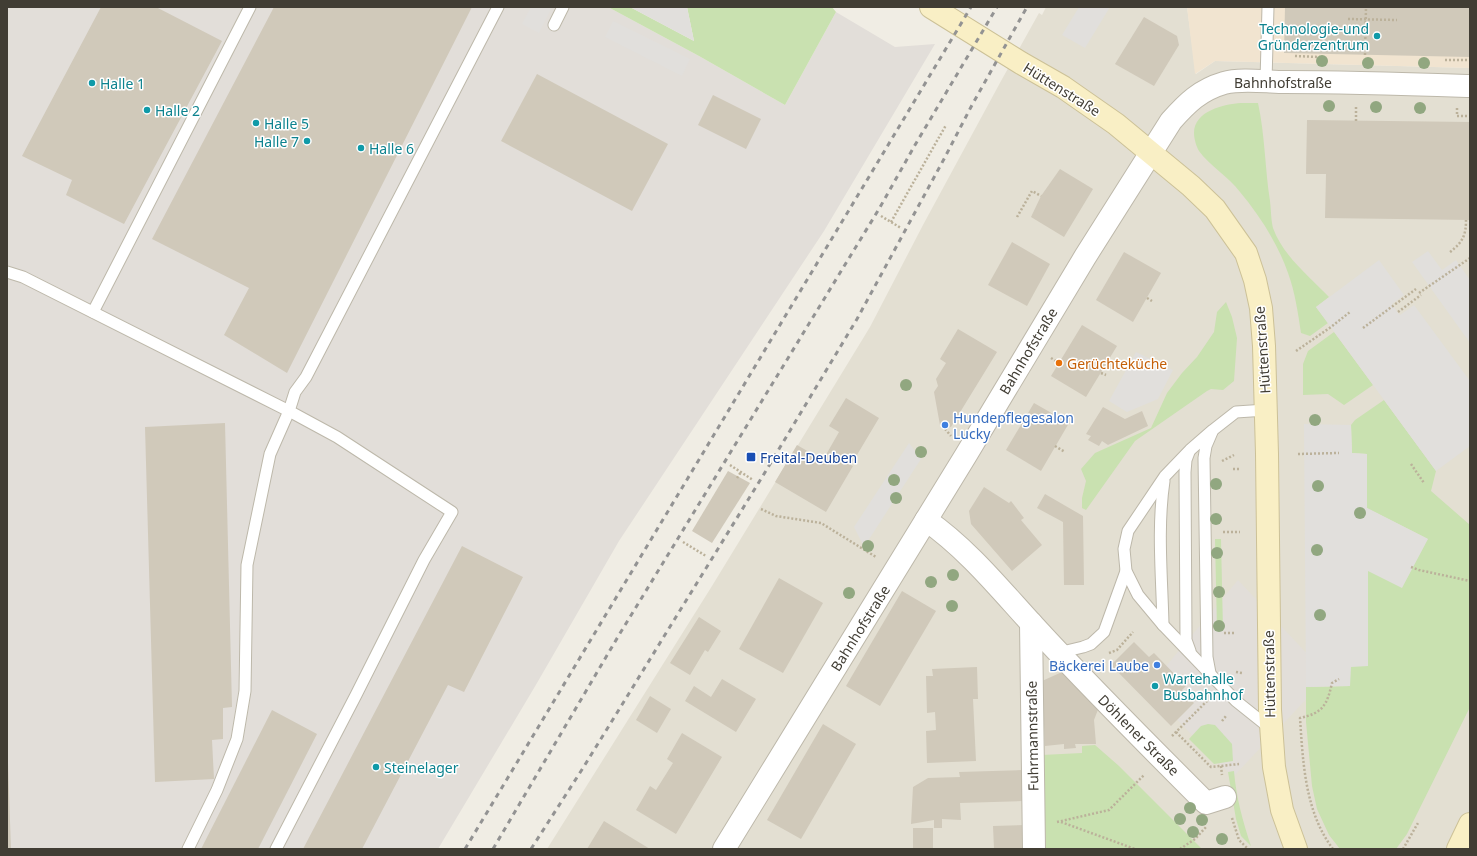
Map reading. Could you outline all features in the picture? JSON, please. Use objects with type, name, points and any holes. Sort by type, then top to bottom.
[{"type":"main road","name":"Hüttenstraße","points":[[931,7],[1021,63],[1063,87],[1101,113],[1151,153],[1215,208],[1246,253],[1255,280],[1261,308],[1264,346],[1271,729],[1276,786],[1282,810],[1296,849]]},
{"type":"main road","points":[[1458,849],[1470,824]]},
{"type":"street","name":"Bahnhofstraße","points":[[724,849],[1085,257],[1171,121],[1184,105],[1209,89],[1226,82],[1266,81],[1470,86]]},
{"type":"street","name":"Döhlener Straße","points":[[926,520],[941,530],[970,555],[1152,761],[1216,800]]},
{"type":"street","name":"Fuhrmannstraße","points":[[1031,623],[1034,849]]},
{"type":"lane","points":[[94,312],[250,7]]},
{"type":"lane","points":[[188,849],[217,790],[237,739],[245,691],[247,564],[270,454],[289,411],[295,392],[306,377],[498,7]]},
{"type":"lane","points":[[554,25],[563,7]]},
{"type":"lane","points":[[1266,81],[1268,7]]},
{"type":"lane","points":[[7,272],[23,277],[289,411],[337,437],[452,512],[424,560],[276,849]]},
{"type":"lane","points":[[1266,410],[1236,412],[1190,450],[1165,476],[1128,531],[1124,549],[1126,571],[1138,595],[1163,625],[1236,701],[1271,729]]},
{"type":"lane","points":[[1210,674],[1207,657],[1204,458],[1206,446],[1213,430]]},
{"type":"lane","points":[[1190,450],[1186,460],[1185,472],[1186,640],[1191,654]]},
{"type":"lane","points":[[1163,625],[1161,533],[1162,495],[1165,476]]},
{"type":"lane","points":[[1058,653],[1091,644],[1104,632],[1126,571]]},
{"type":"path","points":[[1365,55],[1366,7]]},
{"type":"path","points":[[1348,19],[1397,20]]},
{"type":"path","points":[[1356,103],[1356,121]]},
{"type":"path","points":[[1457,116],[1470,116]]},
{"type":"path","points":[[891,222],[946,125]]},
{"type":"path","points":[[1017,217],[1032,191],[1041,196]]},
{"type":"path","points":[[881,216],[902,228]]},
{"type":"path","points":[[1450,252],[1459,245],[1466,232],[1466,220]]},
{"type":"path","points":[[1398,312],[1420,294],[1470,258]]},
{"type":"path","points":[[1363,328],[1416,289]]},
{"type":"path","points":[[1147,298],[1152,301]]},
{"type":"path","points":[[1296,351],[1350,312]]},
{"type":"path","points":[[1054,361],[1059,363]]},
{"type":"path","points":[[1101,373],[1106,375]]},
{"type":"path","points":[[945,426],[945,429],[951,437]]},
{"type":"path","points":[[1055,446],[1065,452]]},
{"type":"path","points":[[1298,454],[1339,453]]},
{"type":"path","points":[[1411,464],[1424,482]]},
{"type":"path","points":[[730,465],[754,480]]},
{"type":"path","points":[[1233,469],[1240,469]]},
{"type":"path","points":[[737,478],[741,472]]},
{"type":"path","points":[[762,509],[776,516],[821,523],[876,557]]},
{"type":"path","points":[[683,542],[706,556]]},
{"type":"path","points":[[1411,567],[1470,581]]},
{"type":"path","points":[[1236,672],[1242,673]]},
{"type":"path","points":[[1333,849],[1318,824],[1313,809],[1304,762],[1300,718],[1318,713],[1325,706],[1329,697],[1332,683],[1339,679]]},
{"type":"path","points":[[1055,822],[1109,810],[1176,732],[1207,701]]},
{"type":"path","points":[[1176,732],[1211,767],[1239,764]]},
{"type":"path","points":[[1180,849],[1195,839],[1209,824],[1216,800]]},
{"type":"path","points":[[1216,800],[1238,840],[1248,849]]},
{"type":"path","points":[[1061,821],[1135,849]]},
{"type":"path","points":[[1403,849],[1418,823]]},
{"type":"shaded area","points":[[7,7],[608,7],[699,56],[785,105],[836,12],[895,47],[935,44],[824,231],[619,541],[537,683],[438,849],[7,849]]},
{"type":"shaded area","points":[[531,7],[552,7],[539,33],[522,24]]},
{"type":"shaded area","points":[[630,7],[687,7],[694,41]]},
{"type":"shaded area","points":[[1046,7],[1187,7],[1196,74],[1215,61],[1470,68],[1470,849],[547,849],[712,586],[870,327],[1001,81],[1039,13],[1042,15]]},
{"type":"shaded area","points":[[1079,7],[1110,7],[1085,48],[1062,35]]},
{"type":"shaded area","points":[[1187,7],[1470,7],[1470,68],[1215,61],[1195,74]]},
{"type":"shaded area","points":[[613,21],[690,59],[682,76],[605,37]]},
{"type":"shaded area","points":[[1428,251],[1442,270],[1456,260],[1470,280],[1470,343],[1412,262]]},
{"type":"shaded area","points":[[1379,260],[1404,295],[1392,304],[1398,313],[1400,315],[1414,305],[1470,381],[1470,446],[1436,471],[1316,307]]},
{"type":"shaded area","points":[[1136,352],[1173,370],[1158,399],[1127,412],[1109,401]]},
{"type":"shaded area","points":[[1304,424],[1351,425],[1352,453],[1367,454],[1367,508],[1428,539],[1402,588],[1368,571],[1368,666],[1351,667],[1350,686],[1306,687]]},
{"type":"shaded area","points":[[909,443],[921,459],[864,547],[854,527]]},
{"type":"shaded area","points":[[1238,580],[1328,676],[1233,777],[1147,689]]},
{"type":"green space","points":[[608,7],[630,7],[694,41],[687,7],[832,7],[836,12],[785,105],[699,56]]},
{"type":"green space","points":[[1241,103],[1258,103],[1272,222],[1277,238],[1290,257],[1329,297],[1316,307],[1328,323],[1310,336],[1301,333],[1296,303],[1290,280],[1284,262],[1268,231],[1240,192],[1203,156],[1195,142],[1195,125],[1204,114],[1219,107]]},
{"type":"green space","points":[[1226,302],[1232,317],[1237,338],[1234,381],[1223,390],[1211,389],[1207,391],[1135,441],[1086,510],[1082,508],[1082,498],[1086,481],[1081,469],[1095,453],[1151,428],[1167,393],[1182,373],[1197,357],[1214,332],[1217,312]]},
{"type":"green space","points":[[1334,332],[1373,385],[1344,405],[1328,394],[1303,395],[1303,364],[1308,351]]},
{"type":"green space","points":[[1384,400],[1436,471],[1431,491],[1470,525],[1470,707],[1407,834],[1396,849],[1340,849],[1329,835],[1317,809],[1312,786],[1306,722],[1306,687],[1350,686],[1350,667],[1368,571],[1428,539],[1367,508],[1367,454],[1352,453],[1351,425],[1355,420]]},
{"type":"green space","points":[[1215,539],[1221,539],[1223,630],[1217,630]]},
{"type":"green space","points":[[1208,724],[1215,725],[1232,744],[1233,761],[1214,764],[1189,739],[1201,726]]},
{"type":"green space","points":[[1095,745],[1119,766],[1202,849],[1046,849],[1042,755],[1082,753],[1082,746]]},
{"type":"green space","points":[[1234,771],[1240,809],[1251,846],[1241,836],[1236,819],[1228,772]]},
{"type":"building","points":[[101,7],[156,7],[222,41],[124,224],[66,195],[72,180],[22,156]]},
{"type":"building","points":[[274,7],[472,7],[287,373],[224,335],[249,288],[152,239]]},
{"type":"building","name":"Technologie-und Gründerzentrum","points":[[1285,7],[1470,7],[1470,57],[1284,53]]},
{"type":"building","points":[[1144,17],[1177,36],[1179,45],[1154,86],[1115,64]]},
{"type":"building","points":[[537,74],[668,144],[632,211],[501,141]]},
{"type":"building","points":[[713,95],[761,119],[746,149],[698,125]]},
{"type":"building","points":[[1307,120],[1470,122],[1470,220],[1325,218],[1326,174],[1306,174]]},
{"type":"building","points":[[1060,169],[1093,189],[1064,237],[1031,217],[1041,196]]},
{"type":"building","points":[[1012,242],[1050,264],[1027,306],[988,285]]},
{"type":"building","points":[[1124,252],[1161,273],[1133,322],[1096,300]]},
{"type":"building","points":[[1082,325],[1117,346],[1086,397],[1051,376]]},
{"type":"building","points":[[958,329],[997,352],[951,427],[940,425],[934,392],[938,386],[936,379],[946,363],[940,359]]},
{"type":"building","points":[[846,398],[879,418],[851,465],[853,466],[826,512],[775,482],[797,445],[823,460],[839,432],[829,426]]},
{"type":"building","points":[[1034,403],[1069,423],[1041,471],[1006,450]]},
{"type":"building","points":[[1103,407],[1125,419],[1142,411],[1148,426],[1108,445],[1102,441],[1099,446],[1088,440],[1091,436],[1086,434]]},
{"type":"building","points":[[225,423],[232,707],[223,708],[223,739],[212,740],[214,779],[155,782],[145,427]]},
{"type":"building","points":[[728,471],[750,483],[712,543],[692,531]]},
{"type":"building","points":[[984,487],[1009,503],[1011,501],[1024,518],[1021,520],[1042,545],[1012,571],[971,524],[969,511]]},
{"type":"building","points":[[1045,494],[1083,516],[1084,585],[1064,585],[1063,522],[1037,508]]},
{"type":"building","points":[[462,546],[523,577],[464,692],[448,685],[362,849],[303,849]]},
{"type":"building","points":[[779,578],[823,603],[783,673],[739,649]]},
{"type":"building","points":[[902,591],[936,611],[880,706],[846,686]]},
{"type":"building","points":[[699,617],[721,631],[708,652],[705,650],[690,675],[670,663]]},
{"type":"building","name":"Wartehalle Busbahnhof","points":[[1134,642],[1149,657],[1154,653],[1186,686],[1182,690],[1194,703],[1171,726],[1111,665]]},
{"type":"building","points":[[977,667],[978,699],[973,699],[976,761],[927,763],[926,731],[936,730],[935,712],[927,713],[926,676],[933,676],[932,669]]},
{"type":"building","points":[[1062,672],[1099,707],[1094,720],[1096,744],[1075,744],[1076,748],[1064,749],[1064,744],[1045,746],[1042,681]]},
{"type":"building","points":[[722,679],[756,699],[736,732],[685,701],[694,686],[711,697]]},
{"type":"building","points":[[650,696],[671,709],[657,733],[636,720]]},
{"type":"building","points":[[272,710],[317,734],[258,849],[201,849]]},
{"type":"building","points":[[823,724],[856,744],[801,839],[767,820]]},
{"type":"building","points":[[682,733],[722,757],[676,834],[636,810],[650,786],[656,790],[673,763],[667,759]]},
{"type":"building","points":[[8,763],[11,849],[7,849]]},
{"type":"building","points":[[1023,770],[1024,801],[960,803],[961,820],[942,819],[942,828],[934,828],[934,820],[911,824],[913,787],[928,778],[960,777],[959,772]]},
{"type":"building","points":[[604,821],[650,849],[587,849]]},
{"type":"building","points":[[1026,825],[1026,849],[994,849],[993,826]]},
{"type":"building","points":[[913,828],[933,828],[933,849],[913,849]]},
{"type":"railway","points":[[465,849],[971,7]]},
{"type":"railway","points":[[493,849],[619,635],[879,209],[997,7]]},
{"type":"railway","points":[[531,849],[583,768],[764,474],[857,319],[972,105],[1027,7]]},
{"type":"place","name":"Technologie-und Gründerzentrum","points":[[1377,36]]},
{"type":"place","name":"Halle 1","points":[[92,83]]},
{"type":"place","name":"Halle 2","points":[[147,110]]},
{"type":"place","name":"Halle 5","points":[[256,123]]},
{"type":"place","name":"Halle 7","points":[[307,141]]},
{"type":"place","name":"Halle 6","points":[[361,148]]},
{"type":"place","name":"Gerüchteküche","points":[[1059,363]]},
{"type":"place","name":"Hundepflegesalon Lucky","points":[[945,425]]},
{"type":"place","name":"Freital-Deuben","points":[[751,457]]},
{"type":"place","name":"Bäckerei Laube","points":[[1157,665]]},
{"type":"place","name":"Wartehalle Busbahnhof","points":[[1155,686]]},
{"type":"place","name":"Steinelager","points":[[376,767]]}]
